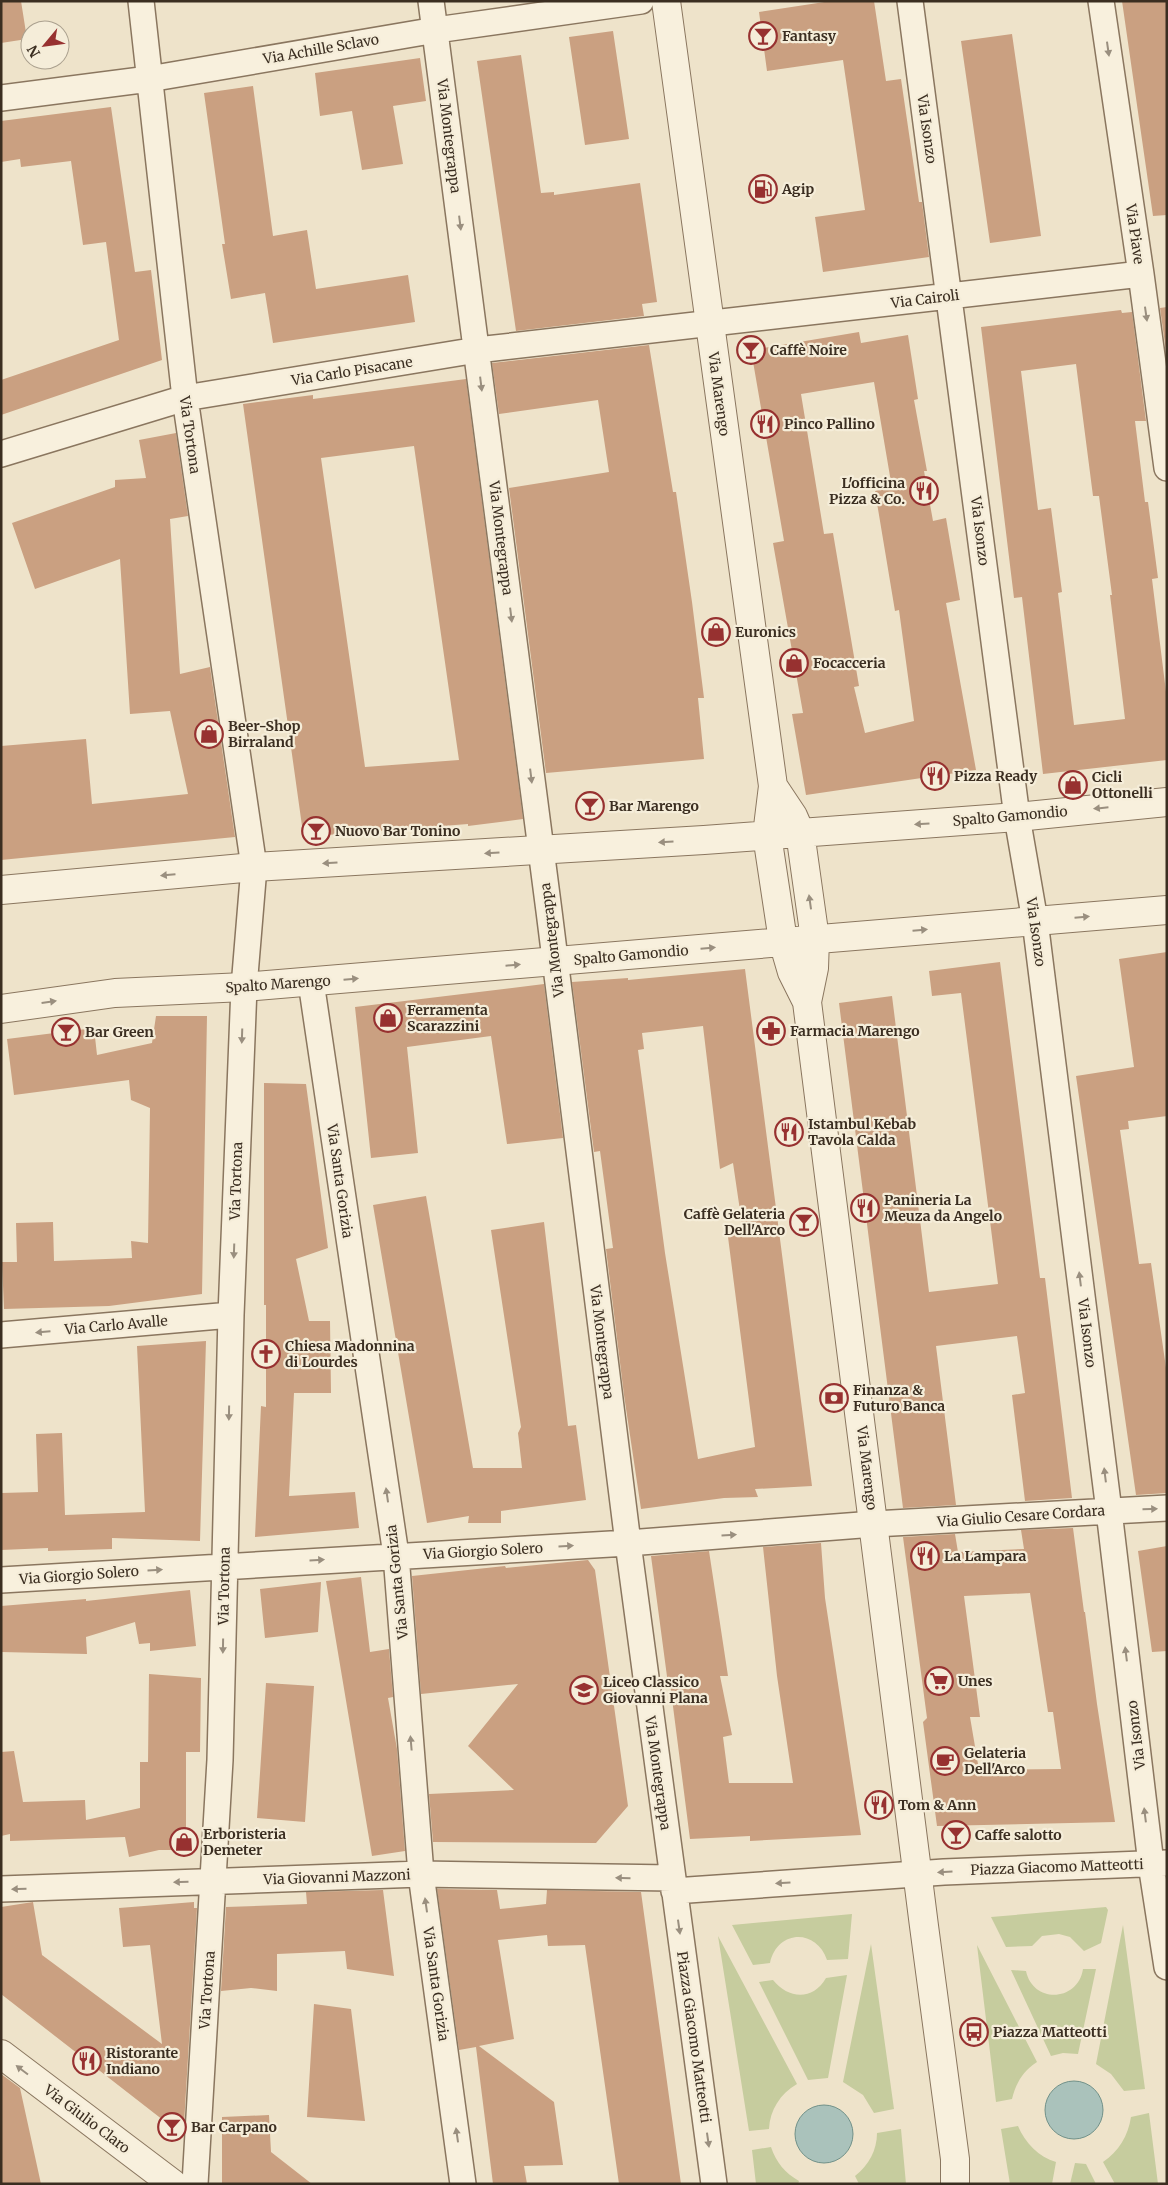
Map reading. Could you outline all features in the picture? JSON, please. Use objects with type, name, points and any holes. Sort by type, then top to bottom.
[{"type":"street","name":"Via Tortona","points":[[141,1],[185,398],[254,867],[244,987],[231,1315],[220,1760],[195,2184]]},
{"type":"street","name":"Via Montegrappa","points":[[432,1],[673,1884]]},
{"type":"street","name":"Via Achille Sclavo","points":[[1,98],[149,79],[436,30],[641,1]]},
{"type":"street","name":"Via Marengo","points":[[666,1],[774,786]]},
{"type":"street","name":"Via Isonzo","points":[[910,1],[1017,817],[1035,921],[1109,1510],[1159,1863]]},
{"type":"street","name":"Via Piave","points":[[1101,1],[1167,468]]},
{"type":"street","name":"Via Cairoli","points":[[710,324],[1141,274]]},
{"type":"street","name":"Via Carlo Pisacane","points":[[1,454],[185,398],[477,350],[710,324]]},
{"type":"street","points":[[774,786],[793,816],[800,832],[815,939],[814,968],[807,1002]]},
{"type":"street","points":[[774,786],[767,835],[782,942],[792,972],[807,1002]]},
{"type":"street","name":"Spalto Gamondio","points":[[541,850],[1017,817],[1167,802]]},
{"type":"street","points":[[1,890],[254,867],[541,850]]},
{"type":"street","points":[[1035,921],[1167,910]]},
{"type":"street","name":"Spalto Gamondio","points":[[555,962],[1035,921]]},
{"type":"street","name":"Spalto Marengo","points":[[1,1010],[115,993],[244,987],[555,962]]},
{"type":"street","name":"Via Santa Gorizia","points":[[311,982],[396,1555],[421,1874],[463,2184]]},
{"type":"street","name":"Via Marengo","points":[[807,1002],[918,1874]]},
{"type":"street","name":"Via Carlo Avalle","points":[[1,1335],[231,1315]]},
{"type":"street","name":"Via Giulio Cesare Cordara","points":[[874,1524],[1167,1508]]},
{"type":"street","name":"Via Giorgio Solero","points":[[1,1580],[225,1565],[628,1543],[874,1524]]},
{"type":"street","name":"Piazza Giacomo Matteotti","points":[[714,2184],[673,1884],[1159,1863],[1167,1967]]},
{"type":"street","name":"Via Giovanni Mazzoni","points":[[1,1889],[421,1874],[673,1884]]},
{"type":"street","points":[[918,1874],[958,2176]]},
{"type":"street","name":"Via Giulio Claro","points":[[1,2054],[173,2184]]},
{"type":"green space","points":[[1106,1907],[1108,1910],[1101,1943],[1084,1951],[1070,1937],[1059,1934],[1042,1936],[1032,1946],[1006,1947],[991,1917]]},
{"type":"green space","points":[[852,1914],[848,1959],[827,1960],[822,1950],[814,1942],[806,1938],[797,1937],[788,1939],[780,1944],[774,1952],[770,1963],[753,1965],[732,1925]]},
{"type":"green space","points":[[1123,1925],[1145,2089],[1124,2091],[1111,2074],[1096,2064]]},
{"type":"green space","points":[[718,1936],[797,2084],[777,2103],[771,2115],[769,2129],[749,2131]]},
{"type":"green space","points":[[871,1944],[894,2109],[874,2113],[863,2095],[843,2082]]},
{"type":"green space","points":[[977,1945],[1037,2062],[1021,2078],[1012,2099],[996,2102]]},
{"type":"green space","points":[[1083,1969],[1096,1969],[1078,2054],[1063,2053],[1051,2056],[1011,1970],[1026,1971],[1030,1982],[1037,1989],[1046,1994],[1055,1995],[1065,1993],[1073,1988],[1079,1980]]},
{"type":"green space","points":[[847,1975],[828,2078],[808,2080],[759,1982],[773,1980],[786,1991],[800,1995],[814,1991],[826,1978]]},
{"type":"green space","points":[[1149,2113],[1158,2184],[1115,2184],[1103,2162],[1114,2153],[1122,2142],[1128,2130],[1131,2117]]},
{"type":"green space","points":[[1018,2126],[1025,2138],[1038,2153],[1056,2162],[1052,2184],[1010,2184],[1001,2129]]},
{"type":"green space","points":[[901,2129],[906,2184],[859,2184],[855,2176],[871,2157],[876,2145],[877,2133]]},
{"type":"green space","points":[[771,2147],[778,2162],[785,2171],[799,2181],[798,2184],[756,2184],[752,2150]]},
{"type":"green space","points":[[1075,2163],[1086,2164],[1096,2184],[1070,2184]]},
{"type":"water","points":[[1068,2081],[1080,2081],[1095,2089],[1103,2104],[1103,2116],[1095,2131],[1080,2139],[1068,2139],[1053,2131],[1045,2116],[1045,2104],[1053,2089]]},
{"type":"water","points":[[818,2105],[830,2105],[845,2113],[853,2128],[853,2140],[845,2155],[830,2163],[818,2163],[803,2155],[795,2140],[795,2128],[803,2113]]},
{"type":"building","points":[[1,1],[21,1],[24,20],[20,20],[20,40],[1,43]]},
{"type":"building","points":[[831,1],[874,1],[886,81],[901,79],[919,202],[922,202],[929,257],[823,272],[815,217],[865,210],[843,60],[767,71],[759,12]]},
{"type":"building","points":[[1122,1],[1167,1],[1167,215],[1153,216]]},
{"type":"building","points":[[613,31],[629,139],[585,145],[569,37]]},
{"type":"building","points":[[1012,34],[1041,236],[990,243],[961,41]]},
{"type":"building","points":[[521,55],[541,193],[554,192],[554,195],[640,183],[657,302],[642,304],[644,316],[516,331],[477,61]]},
{"type":"building","points":[[420,58],[426,101],[393,106],[403,164],[362,170],[352,111],[320,116],[315,73]]},
{"type":"building","points":[[253,86],[273,236],[307,230],[316,289],[408,275],[415,322],[273,343],[265,293],[231,299],[222,244],[225,244],[204,93]]},
{"type":"building","points":[[111,107],[135,272],[151,270],[162,360],[1,415],[1,380],[119,340],[106,242],[83,245],[71,161],[21,167],[20,159],[1,162],[1,121]]},
{"type":"building","points":[[1167,307],[1167,358],[1160,308]]},
{"type":"building","points":[[1121,310],[1122,313],[1132,312],[1146,421],[1135,421],[1145,502],[1148,502],[1158,578],[1152,579],[1167,700],[1167,760],[1043,774],[1022,597],[1014,598],[981,327]],"holes":[[[1076,364],[1093,496],[1099,496],[1125,719],[1074,725],[1058,593],[1062,592],[1051,508],[1038,510],[1021,371]]]},
{"type":"building","points":[[859,332],[861,343],[908,335],[918,399],[914,400],[927,471],[924,471],[933,521],[946,518],[960,600],[946,603],[976,770],[806,795],[792,714],[803,713],[773,543],[784,541],[751,350]],"holes":[[[874,382],[892,488],[875,491],[895,611],[899,610],[914,721],[865,733],[854,687],[859,686],[833,533],[824,534],[801,394]]]},
{"type":"building","points":[[649,345],[673,492],[676,492],[692,602],[704,698],[698,698],[704,759],[546,773],[509,488],[609,472],[598,400],[499,414],[492,363]]},
{"type":"building","points":[[466,379],[523,819],[468,826],[468,824],[327,835],[327,830],[303,833],[243,404],[313,395],[313,399]],"holes":[[[414,446],[459,760],[365,767],[321,458]]]},
{"type":"building","points":[[176,433],[188,516],[170,519],[180,674],[210,667],[235,837],[1,860],[1,746],[86,739],[92,804],[188,794],[170,711],[130,714],[120,559],[35,589],[12,523],[115,487],[115,480],[146,478],[139,440]]},
{"type":"building","points":[[1167,952],[1167,1116],[1128,1121],[1129,1129],[1120,1130],[1139,1264],[1151,1263],[1167,1375],[1167,1493],[1136,1495],[1076,1076],[1134,1067],[1119,959]]},
{"type":"building","points":[[1000,962],[1040,1278],[1045,1278],[1072,1498],[1025,1501],[1012,1395],[1025,1393],[1017,1336],[936,1346],[956,1505],[903,1508],[839,1003],[892,996],[929,1292],[998,1284],[961,993],[932,996],[929,971]]},
{"type":"building","points":[[745,969],[812,1486],[755,1489],[758,1497],[724,1498],[641,1509],[624,1395],[606,1249],[613,1248],[600,1151],[594,1152],[572,982],[628,978],[628,980]],"holes":[[[703,1026],[720,1169],[733,1163],[743,1231],[728,1237],[755,1447],[698,1459],[665,1253],[638,1050],[644,1049],[642,1033]]]},
{"type":"building","points":[[544,984],[563,1138],[507,1144],[491,1036],[407,1047],[418,1153],[371,1158],[355,1007]]},
{"type":"building","points":[[156,1016],[207,1016],[202,1294],[109,1306],[4,1309],[2,1262],[17,1262],[16,1223],[53,1222],[54,1261],[132,1258],[131,1241],[148,1243],[150,1108],[131,1100],[129,1080],[14,1095],[7,1039],[94,1028],[97,1055],[152,1043]]},
{"type":"building","points":[[264,1083],[306,1084],[328,1248],[296,1259],[309,1321],[330,1321],[331,1393],[294,1393],[289,1496],[355,1492],[359,1528],[255,1537],[261,1406],[266,1407]]},
{"type":"building","points":[[426,1196],[473,1468],[522,1468],[518,1433],[521,1427],[491,1230],[544,1222],[568,1426],[576,1425],[586,1500],[501,1511],[501,1523],[468,1523],[469,1516],[427,1523],[373,1205]]},
{"type":"building","points":[[206,1341],[200,1541],[112,1538],[112,1549],[48,1551],[48,1548],[1,1550],[1,1493],[38,1492],[36,1434],[62,1433],[65,1515],[145,1512],[137,1346]]},
{"type":"building","points":[[1073,1528],[1115,1822],[937,1826],[923,1722],[927,1718],[903,1537],[955,1534],[958,1552],[1024,1549],[1021,1530]],"holes":[[[1030,1593],[1048,1712],[1053,1712],[1061,1769],[979,1770],[970,1717],[980,1717],[964,1596]]]},
{"type":"building","points":[[821,1543],[825,1598],[861,1835],[750,1841],[750,1836],[690,1839],[651,1556],[709,1551],[728,1676],[720,1676],[732,1735],[723,1737],[729,1783],[793,1783],[777,1676],[763,1547]]},
{"type":"building","points":[[1167,1546],[1167,1651],[1152,1652],[1138,1551]]},
{"type":"building","points":[[588,1560],[595,1570],[628,1806],[596,1843],[433,1842],[429,1794],[514,1790],[468,1746],[518,1684],[421,1694],[412,1576],[505,1566],[506,1568]]},
{"type":"building","points":[[361,1577],[370,1652],[389,1649],[393,1697],[388,1698],[397,1749],[405,1851],[372,1856],[326,1581]]},
{"type":"building","points":[[321,1582],[318,1632],[265,1638],[260,1589]]},
{"type":"building","points":[[190,1590],[196,1646],[150,1651],[150,1643],[139,1644],[135,1622],[86,1637],[87,1654],[1,1652],[1,1606],[86,1599],[86,1601]]},
{"type":"building","points":[[149,1674],[201,1678],[200,1752],[186,1752],[186,1850],[159,1850],[129,1857],[125,1837],[10,1841],[10,1834],[1,1836],[1,1752],[14,1751],[23,1802],[85,1800],[86,1820],[140,1808],[140,1762],[148,1762]]},
{"type":"building","points":[[266,1683],[314,1686],[305,1822],[257,1818]]},
{"type":"building","points":[[437,1889],[497,1890],[500,1909],[546,1904],[547,1890],[641,1892],[681,2184],[619,2184],[585,1945],[548,1946],[547,1935],[498,1940],[514,2039],[479,2046],[554,2102],[563,2165],[524,2166],[527,2184],[493,2184],[476,2047],[459,2050]]},
{"type":"building","points":[[383,1890],[394,1976],[347,1969],[345,1951],[277,1954],[277,1991],[251,1988],[221,1991],[226,1907],[307,1904],[306,1892]]},
{"type":"building","points":[[33,1902],[42,1955],[162,2044],[150,1945],[123,1947],[119,1908],[194,1902],[194,1908],[197,1908],[184,2124],[172,2127],[1,1994],[1,1907]]},
{"type":"building","points":[[314,2004],[351,2009],[365,2121],[307,2117]]},
{"type":"building","points":[[1,2074],[20,2088],[41,2184],[1,2184]]},
{"type":"building","points":[[269,2115],[271,2152],[312,2184],[222,2184],[222,2117]]},
{"type":"place","name":"Fantasy","points":[[763,36]]},
{"type":"place","name":"Agip","points":[[763,189]]},
{"type":"place","name":"Caffè Noire","points":[[751,350]]},
{"type":"place","name":"Pinco Pallino","points":[[765,424]]},
{"type":"place","name":"L'officina Pizza & Co.","points":[[924,491]]},
{"type":"place","name":"Euronics","points":[[716,632]]},
{"type":"place","name":"Focacceria","points":[[794,663]]},
{"type":"place","name":"Beer-Shop Birraland","points":[[209,734]]},
{"type":"place","name":"Pizza Ready","points":[[935,776]]},
{"type":"place","name":"Cicli Ottonelli","points":[[1073,785]]},
{"type":"place","name":"Bar Marengo","points":[[590,806]]},
{"type":"place","name":"Nuovo Bar Tonino","points":[[316,831]]},
{"type":"place","name":"Ferramenta Scarazzini","points":[[388,1018]]},
{"type":"place","name":"Farmacia Marengo","points":[[771,1031]]},
{"type":"place","name":"Bar Green","points":[[66,1032]]},
{"type":"place","name":"Istambul Kebab Tavola Calda","points":[[789,1132]]},
{"type":"place","name":"Panineria La Meuza da Angelo","points":[[865,1208]]},
{"type":"place","name":"Caffè Gelateria Dell'Arco","points":[[804,1222]]},
{"type":"place","name":"Chiesa Madonnina di Lourdes","points":[[266,1354]]},
{"type":"place","name":"Finanza & Futuro Banca","points":[[834,1398]]},
{"type":"place","name":"La Lampara","points":[[925,1556]]},
{"type":"place","name":"Unes","points":[[939,1681]]},
{"type":"place","name":"Liceo Classico Giovanni Plana","points":[[584,1690]]},
{"type":"place","name":"Gelateria Dell'Arco","points":[[945,1761]]},
{"type":"place","name":"Tom & Ann","points":[[879,1805]]},
{"type":"place","name":"Caffe salotto","points":[[956,1835]]},
{"type":"place","name":"Erboristeria Demeter","points":[[184,1842]]},
{"type":"place","name":"Piazza Matteotti","points":[[974,2032]]},
{"type":"place","name":"Ristorante Indiano","points":[[87,2061]]},
{"type":"place","name":"Bar Carpano","points":[[172,2127]]}]
